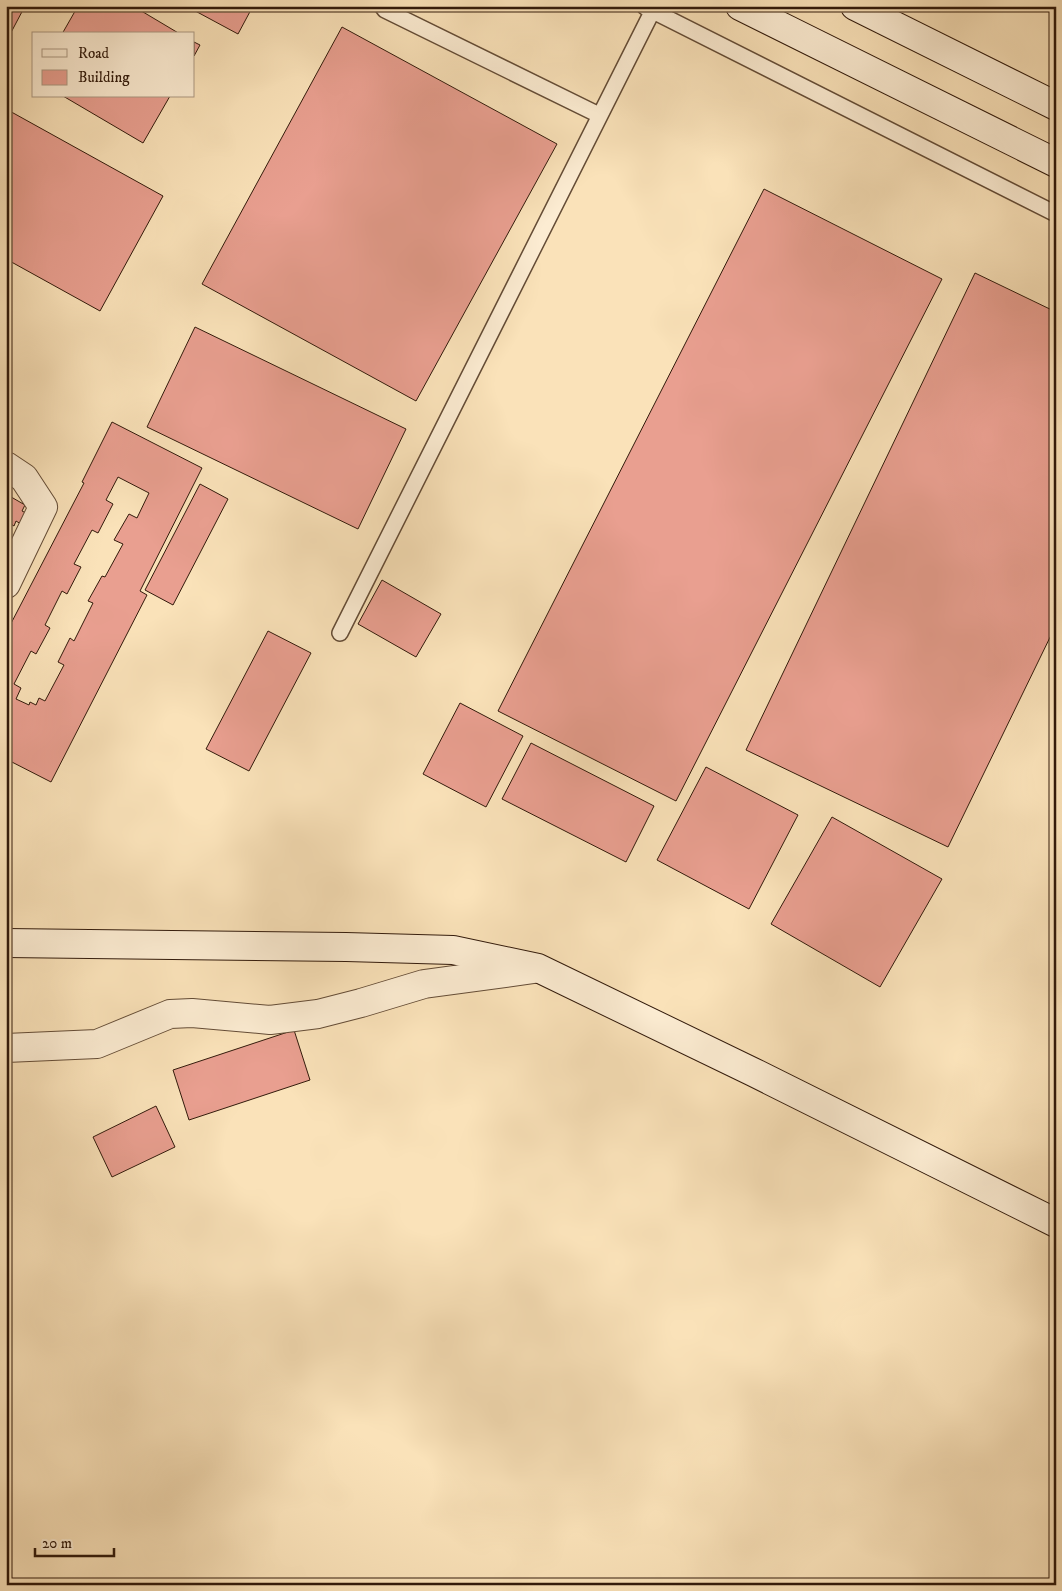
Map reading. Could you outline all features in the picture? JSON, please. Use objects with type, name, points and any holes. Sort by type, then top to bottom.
[{"type":"street","points":[[740,6],[1056,163]]},
{"type":"street","points":[[856,6],[1056,106]]},
{"type":"street","points":[[6,466],[24,478],[43,507],[7,582]]},
{"type":"street","points":[[6,944],[346,946],[452,950],[538,968],[762,1076],[1056,1223]]},
{"type":"street","points":[[6,1048],[97,1044],[170,1014],[192,1013],[270,1020],[318,1014],[424,984],[538,968]]},
{"type":"lane","points":[[382,6],[385,10],[599,115]]},
{"type":"lane","points":[[340,633],[599,115],[650,8],[1056,214]]},
{"type":"building","points":[[6,6],[25,6],[6,42]]},
{"type":"building","points":[[78,6],[133,6],[177,32],[63,32]]},
{"type":"building","points":[[186,6],[253,6],[238,34]]},
{"type":"building","points":[[342,27],[557,144],[416,401],[202,284]]},
{"type":"building","points":[[195,42],[200,45],[195,54]]},
{"type":"building","points":[[66,98],[169,98],[143,143]]},
{"type":"building","points":[[6,109],[163,196],[100,311],[6,259]]},
{"type":"building","points":[[764,189],[942,279],[676,801],[498,711]]},
{"type":"building","points":[[975,273],[1056,312],[1056,625],[948,847],[746,750]]},
{"type":"building","points":[[195,327],[406,429],[358,529],[147,427]]},
{"type":"building","points":[[112,422],[202,468],[140,591],[147,595],[51,782],[6,759],[6,633],[84,483],[82,482]],"holes":[[[118,477],[149,493],[137,518],[129,514],[114,540],[123,544],[105,577],[102,576],[88,601],[93,603],[74,641],[70,638],[58,662],[64,665],[45,701],[39,698],[36,705],[30,702],[29,705],[16,699],[21,688],[14,684],[31,651],[36,654],[50,628],[45,625],[62,591],[67,594],[81,567],[74,564],[92,530],[98,533],[113,504],[106,500]]]},
{"type":"building","points":[[200,484],[228,499],[173,605],[145,590]]},
{"type":"building","points":[[6,494],[25,505],[22,511],[28,514],[21,524],[16,521],[14,526],[6,521]]},
{"type":"building","points":[[382,580],[441,614],[416,657],[358,624]]},
{"type":"building","points":[[268,631],[311,653],[249,771],[206,749]]},
{"type":"building","points":[[460,703],[523,736],[486,807],[423,774]]},
{"type":"building","points":[[531,743],[654,806],[626,862],[502,799]]},
{"type":"building","points":[[706,767],[798,815],[749,909],[657,860]]},
{"type":"building","points":[[832,817],[942,879],[880,987],[771,924]]},
{"type":"building","points":[[294,1030],[310,1080],[189,1120],[173,1070]]},
{"type":"building","points":[[156,1106],[175,1147],[112,1177],[93,1137]]}]
